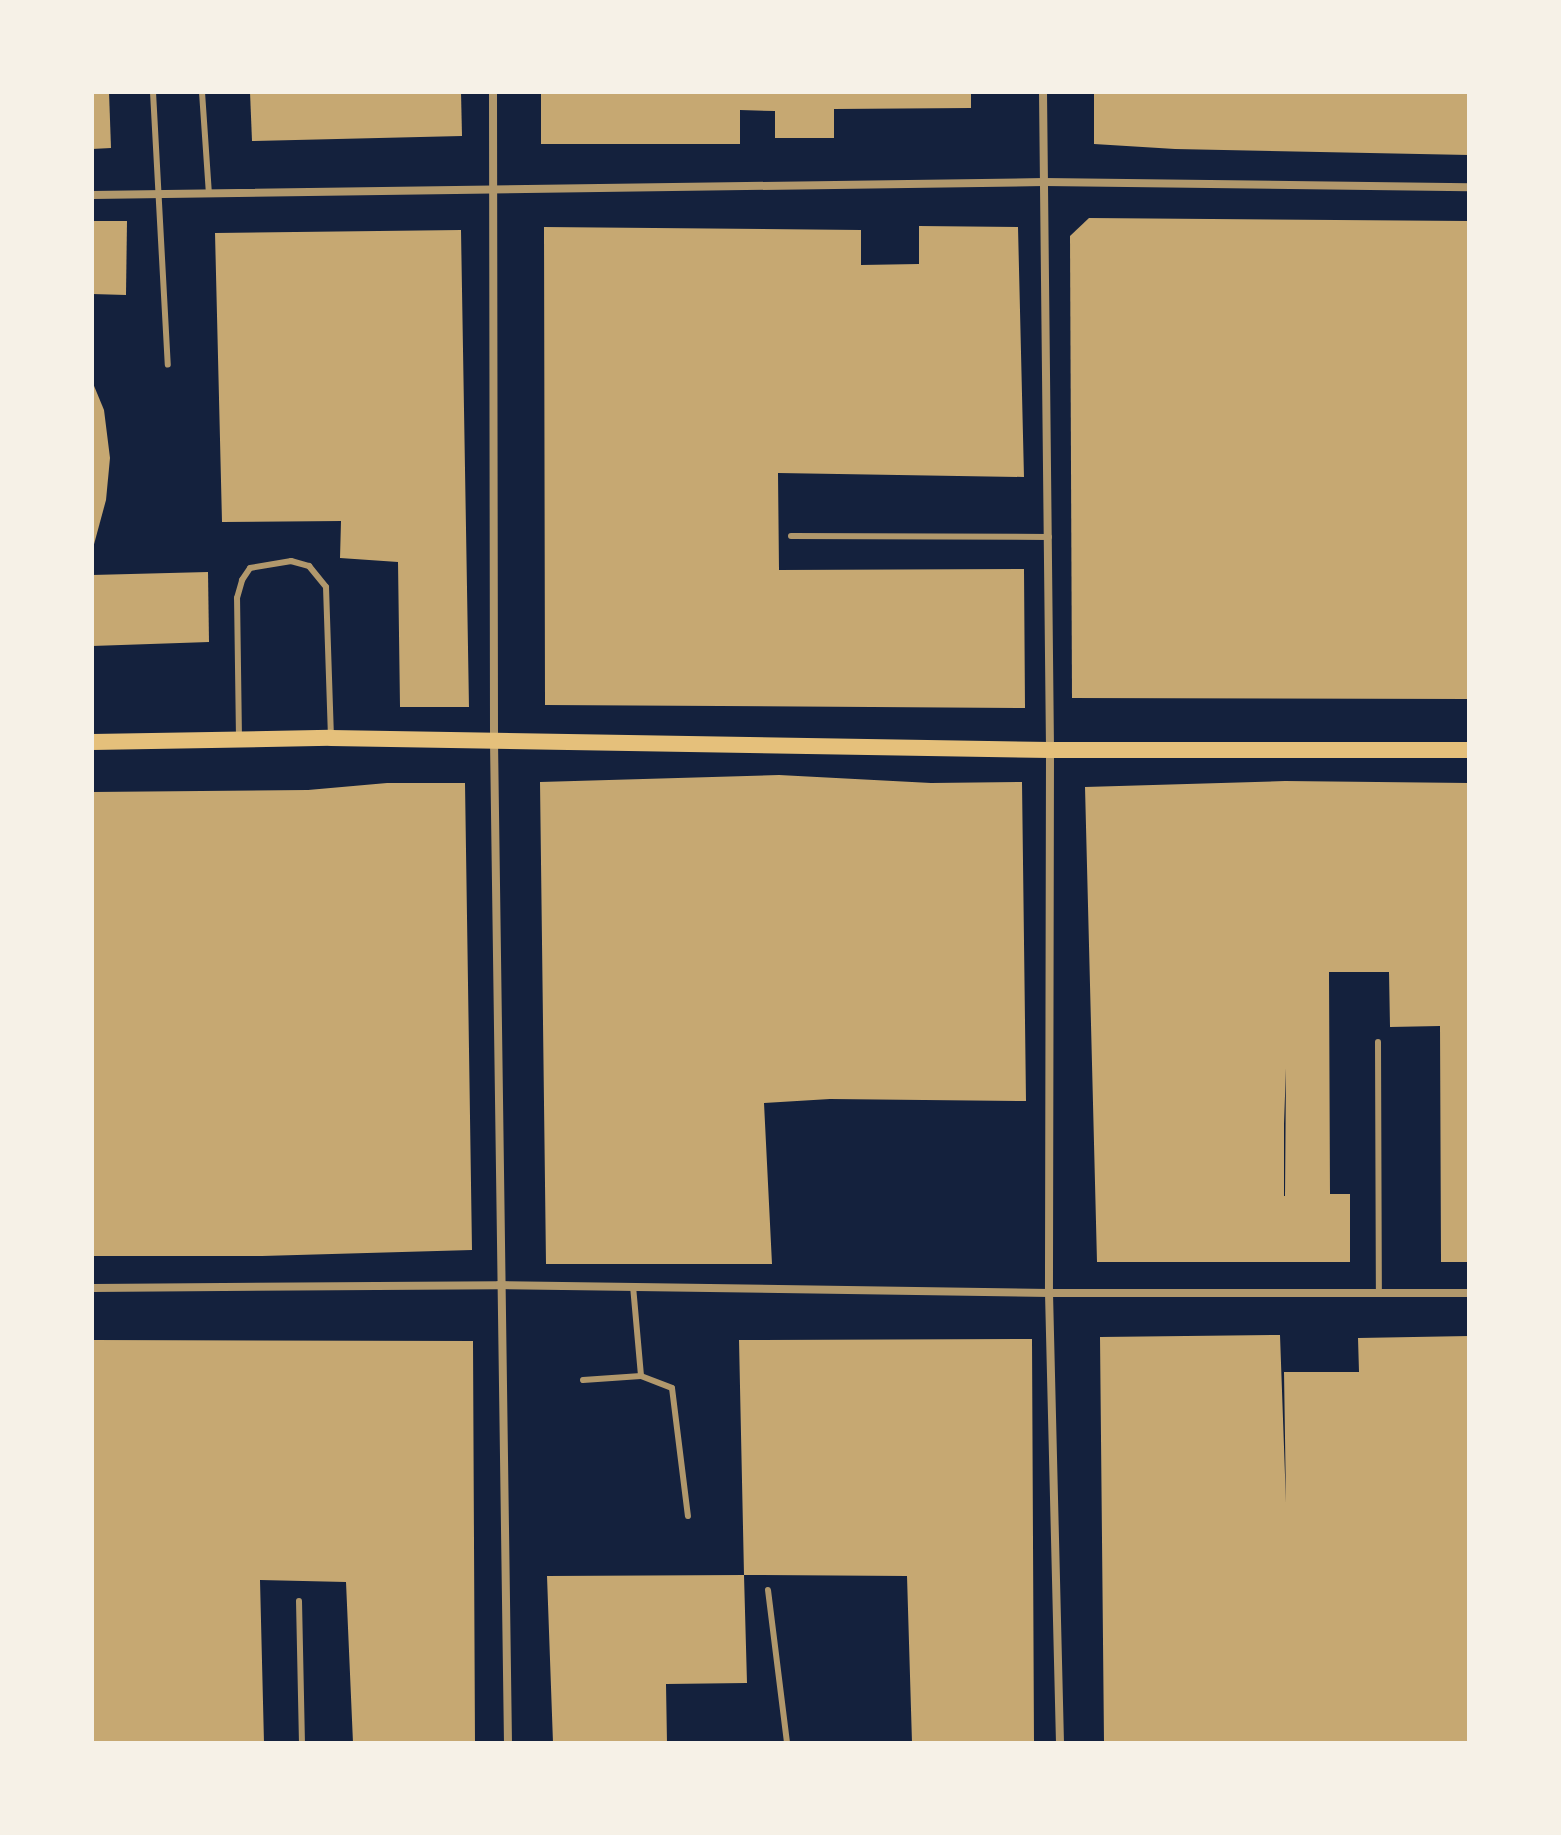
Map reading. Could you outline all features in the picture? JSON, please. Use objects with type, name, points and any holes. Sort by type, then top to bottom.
[{"type":"main road","points":[[92,742],[331,738],[1050,750],[1469,750]]},
{"type":"street","points":[[493,92],[494,741],[499,1285],[508,1743]]},
{"type":"street","points":[[1043,92],[1049,537],[1049,1293],[1060,1743]]},
{"type":"street","points":[[92,195],[493,192],[1044,182],[1469,187]]},
{"type":"street","points":[[92,1288],[499,1285],[1049,1293],[1469,1293]]},
{"type":"lane","points":[[153,92],[168,365]]},
{"type":"lane","points":[[202,92],[209,194]]},
{"type":"lane","points":[[791,536],[1049,537]]},
{"type":"lane","points":[[239,739],[237,598],[242,580],[250,568],[291,561],[309,566],[326,587],[331,738]]},
{"type":"lane","points":[[1378,1042],[1379,1292]]},
{"type":"lane","points":[[633,1286],[641,1376]]},
{"type":"lane","points":[[583,1380],[641,1376],[672,1388],[688,1516]]},
{"type":"lane","points":[[768,1590],[787,1743]]},
{"type":"lane","points":[[299,1601],[302,1743]]},
{"type":"building","points":[[92,92],[109,92],[111,148],[92,149]]},
{"type":"building","points":[[250,92],[461,92],[462,136],[252,141]]},
{"type":"building","points":[[541,92],[971,92],[971,108],[834,109],[834,138],[775,138],[775,111],[740,110],[740,144],[541,144]]},
{"type":"building","points":[[1094,92],[1469,92],[1469,155],[1175,149],[1094,144]]},
{"type":"building","points":[[1089,218],[1469,221],[1469,699],[1072,698],[1070,236]]},
{"type":"building","points":[[92,221],[127,221],[126,295],[92,294]]},
{"type":"building","points":[[919,226],[1018,227],[1024,477],[778,473],[779,570],[1024,569],[1025,708],[545,705],[544,227],[861,230],[861,265],[919,264]]},
{"type":"building","points":[[461,230],[469,707],[400,707],[398,562],[340,558],[341,521],[222,522],[215,233]]},
{"type":"building","points":[[92,381],[104,410],[110,458],[106,500],[93,548]]},
{"type":"building","points":[[208,572],[209,642],[92,646],[92,575]]},
{"type":"building","points":[[779,775],[931,783],[1022,782],[1026,1101],[830,1099],[764,1103],[772,1264],[546,1264],[540,782]]},
{"type":"building","points":[[1285,781],[1469,783],[1469,1262],[1441,1262],[1440,1026],[1390,1027],[1389,972],[1329,972],[1330,1194],[1350,1194],[1350,1262],[1097,1262],[1085,787]],"holes":[[[1286,1068],[1285,1196],[1284,1124]]]},
{"type":"building","points":[[387,783],[465,783],[472,1250],[262,1256],[92,1256],[92,792],[308,790]]},
{"type":"building","points":[[1280,1335],[1286,1503],[1284,1372],[1359,1372],[1358,1338],[1469,1336],[1469,1743],[1104,1743],[1100,1337]]},
{"type":"building","points":[[1032,1339],[1034,1743],[912,1743],[907,1576],[744,1575],[739,1340]]},
{"type":"building","points":[[92,1340],[473,1341],[475,1743],[353,1743],[346,1582],[260,1580],[264,1743],[92,1743]]},
{"type":"building","points":[[744,1575],[747,1683],[666,1684],[667,1743],[553,1743],[547,1576]]}]
